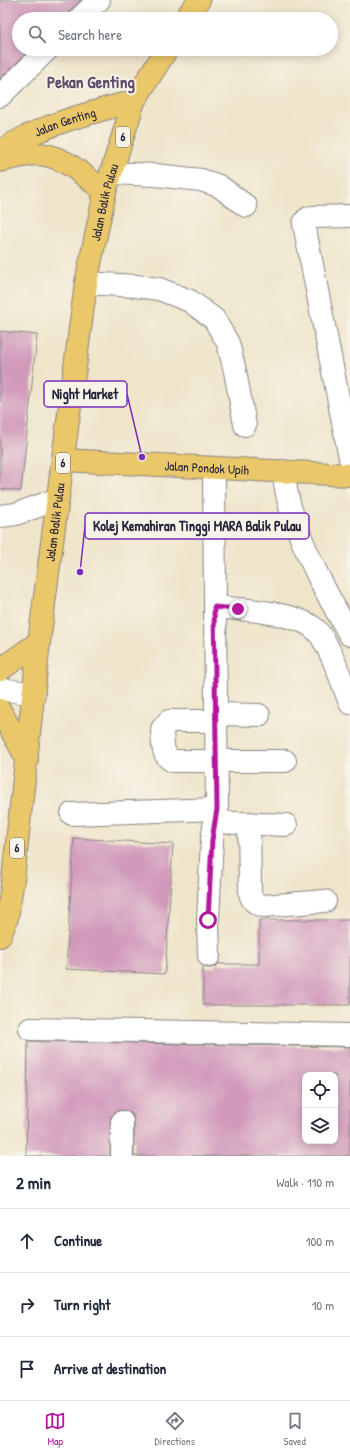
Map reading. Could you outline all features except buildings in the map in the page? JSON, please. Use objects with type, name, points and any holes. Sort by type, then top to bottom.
[{"type":"main road","points":[[191,12],[199,0]]},
{"type":"main road","name":"Jalan Balik Pulau","points":[[0,936],[7,918],[13,879],[39,642],[86,283],[108,183],[134,101],[163,56]]},
{"type":"main road","name":"Jalan Genting","points":[[0,152],[32,133],[51,125],[134,101]]},
{"type":"main road","name":"Jalan Genting","points":[[0,161],[26,155],[44,154],[58,159],[108,183]]},
{"type":"main road","name":"Jalan Pondok Upih","points":[[63,460],[350,475]]},
{"type":"main road","points":[[0,670],[39,642]]},
{"type":"main road","points":[[0,710],[27,759]]},
{"type":"street","points":[[87,12],[99,0]]},
{"type":"street","points":[[0,96],[41,56]]},
{"type":"street","points":[[108,183],[155,175],[201,180],[219,186],[246,206]]},
{"type":"street","points":[[350,216],[312,217],[308,218],[304,224],[350,458]]},
{"type":"street","points":[[86,283],[159,289],[190,301],[214,319],[228,343],[245,425]]},
{"type":"street","points":[[209,956],[208,920],[212,840],[216,816],[214,468]]},
{"type":"street","points":[[282,471],[291,509],[305,548],[331,603],[350,635]]},
{"type":"street","points":[[0,516],[16,514],[58,499]]},
{"type":"street","points":[[214,607],[279,615],[294,618],[308,624],[316,630],[326,646],[350,703]]},
{"type":"street","points":[[0,689],[34,694]]},
{"type":"street","points":[[260,715],[169,721],[162,729],[164,752],[169,760],[173,761],[285,761]]},
{"type":"street","points":[[72,814],[216,816],[249,823],[286,825]]},
{"type":"street","points":[[249,823],[250,893],[252,900],[263,906],[325,901]]},
{"type":"street","points":[[30,1029],[350,1035]]},
{"type":"street","points":[[122,1122],[122,1156]]},
{"type":"place","name":"Night Market","points":[[142,457]]},
{"type":"place","name":"Kolej Kemahiran Tinggi MARA Balik Pulau","points":[[80,572]]},
{"type":"district","name":"Pekan Genting","points":[[91,82]]},
{"type":"route","points":[[208,920],[212,840],[217,809],[214,607],[238,609]]}]
